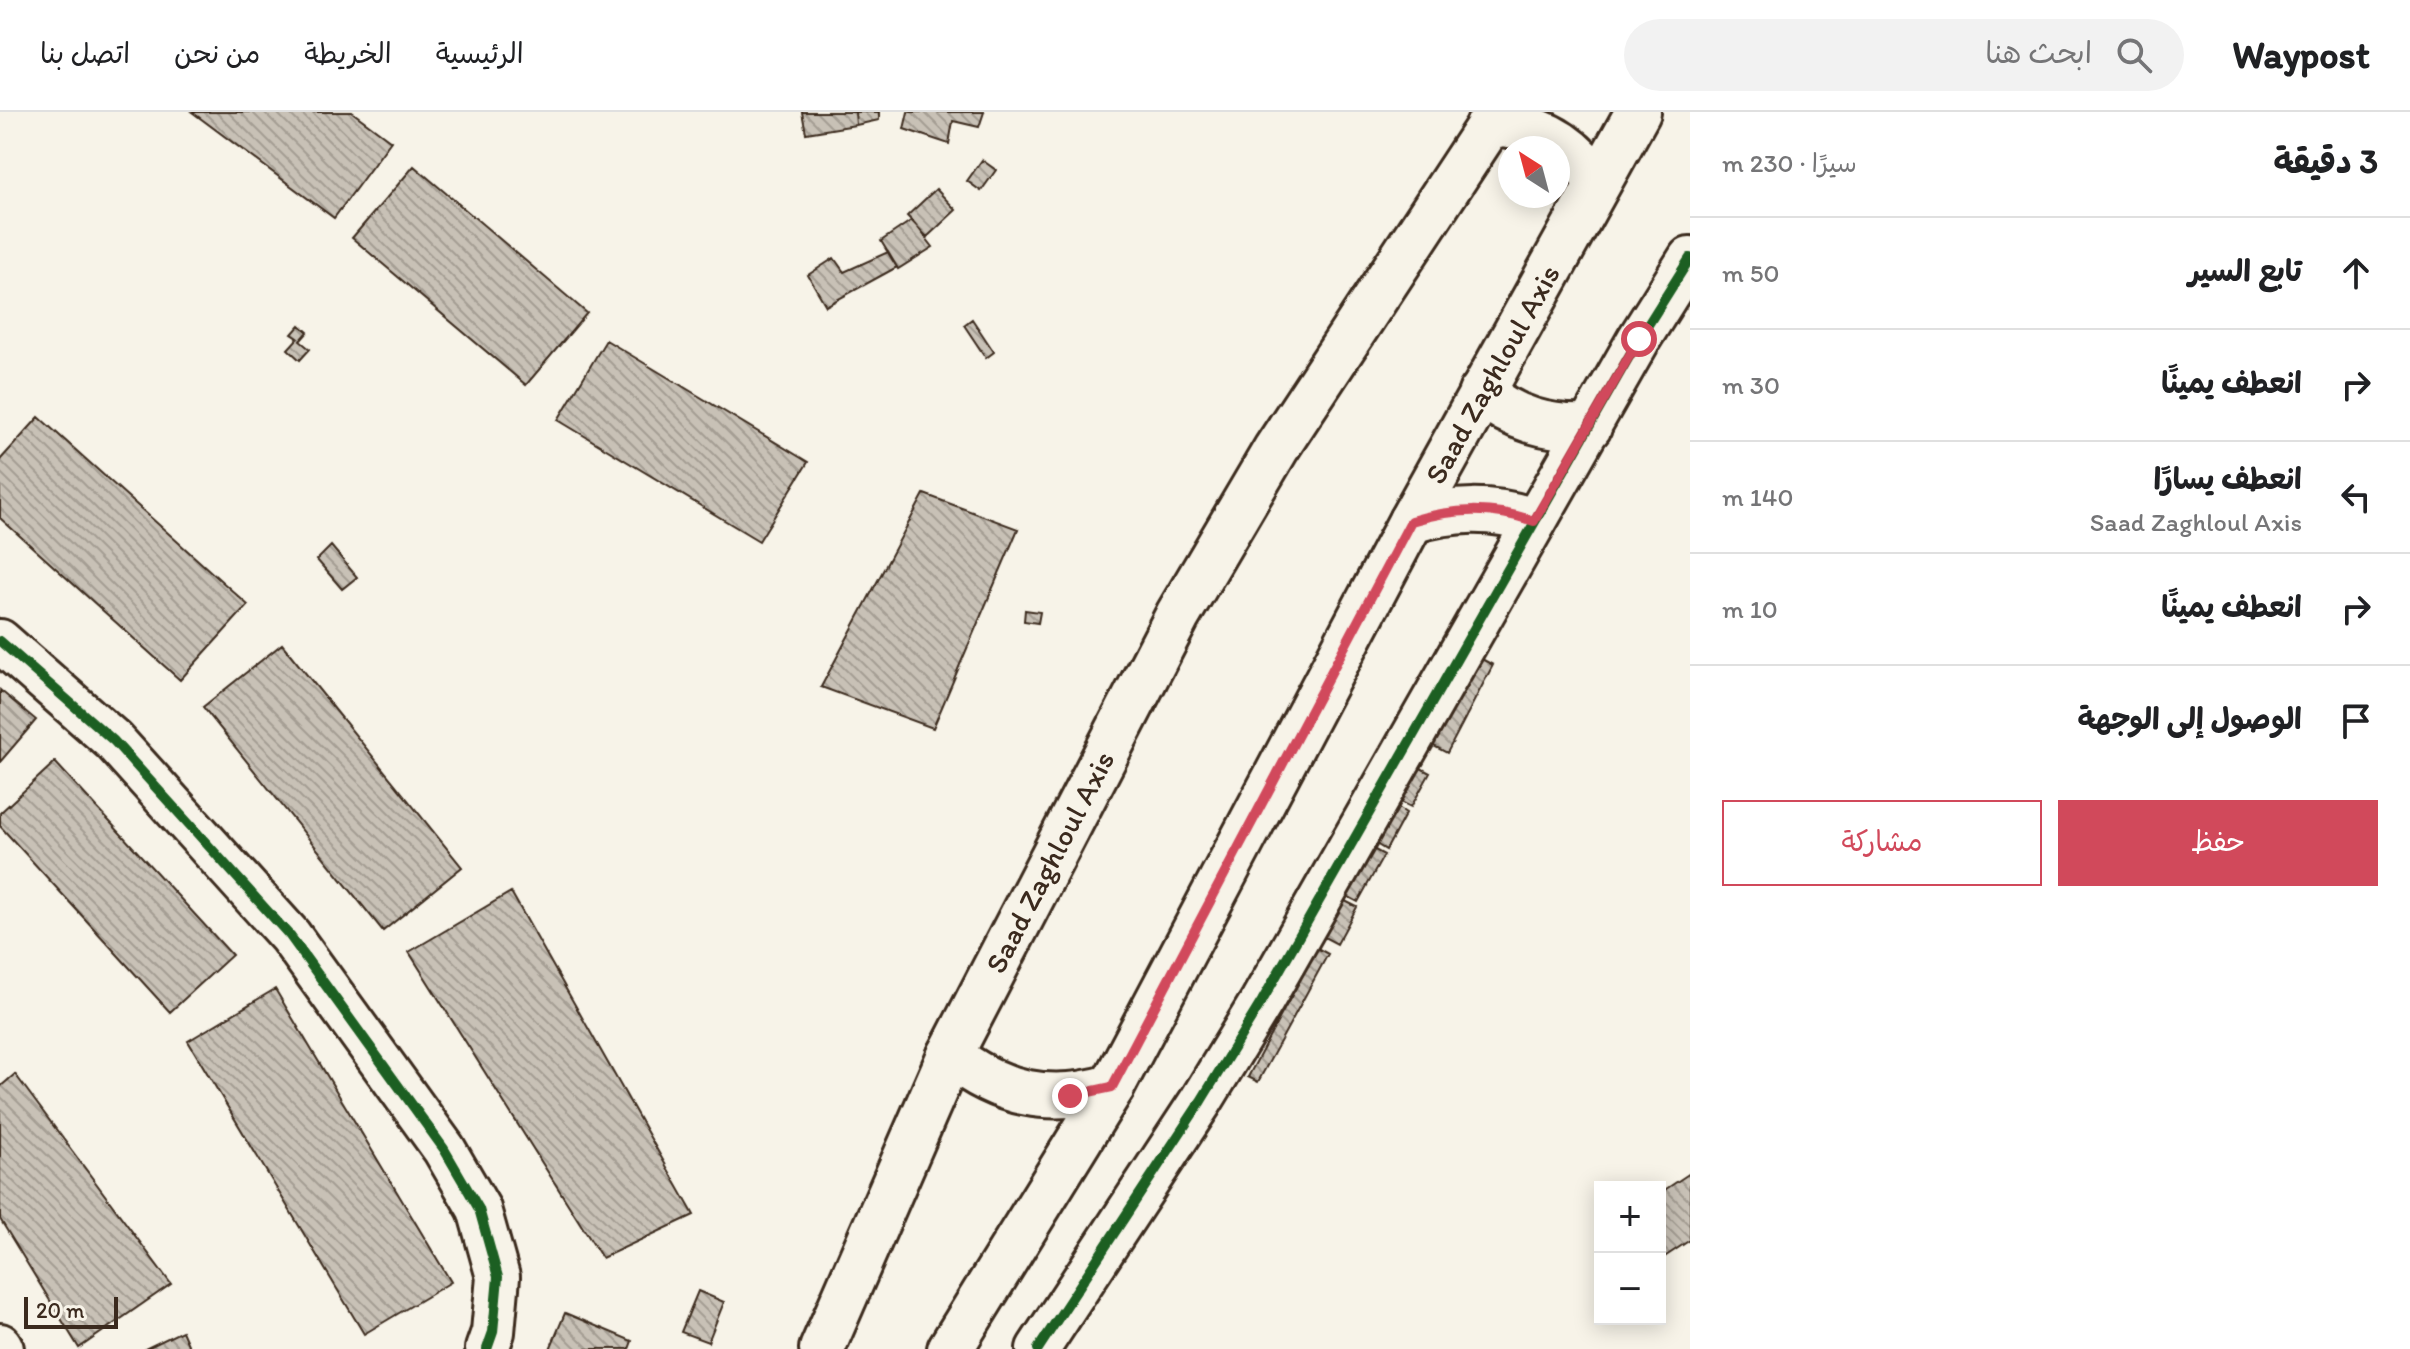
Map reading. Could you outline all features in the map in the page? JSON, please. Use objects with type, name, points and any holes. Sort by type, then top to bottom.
[{"type":"main road","name":"Saad Zaghloul Axis","points":[[950,1349],[1112,1087],[1411,521],[1638,112]]},
{"type":"main road","name":"Saad Zaghloul Axis","points":[[822,1349],[950,1055],[1178,615],[1276,449],[1493,118]]},
{"type":"main road","points":[[1493,118],[1526,127],[1560,142],[1575,154],[1598,183]]},
{"type":"main road","points":[[1481,393],[1496,405],[1532,422],[1570,428],[1589,427]]},
{"type":"main road","points":[[1411,521],[1473,509],[1494,510],[1534,521]]},
{"type":"main road","points":[[950,1055],[986,1079],[1027,1094],[1070,1096],[1112,1087]]},
{"type":"street","points":[[1038,1349],[1201,1101],[1262,1001],[1534,521],[1639,339],[1690,258]]},
{"type":"street","points":[[0,641],[114,741],[290,936],[444,1149],[479,1209],[498,1277],[493,1332],[487,1349]]},
{"type":"building","points":[[192,112],[352,112],[391,141],[334,218]]},
{"type":"building","points":[[802,112],[855,112],[856,125],[806,133]]},
{"type":"building","points":[[855,112],[879,112],[879,120],[856,125]]},
{"type":"building","points":[[908,112],[984,112],[979,127],[953,121],[949,144],[904,129]]},
{"type":"building","points":[[982,160],[996,170],[981,191],[967,181]]},
{"type":"building","points":[[414,166],[587,313],[526,385],[352,238]]},
{"type":"building","points":[[936,189],[956,210],[927,237],[907,216]]},
{"type":"building","points":[[912,220],[933,247],[898,269],[881,241]]},
{"type":"building","points":[[888,252],[897,267],[826,306],[808,275],[834,258],[844,272]]},
{"type":"building","points":[[972,319],[994,352],[986,358],[964,325]]},
{"type":"building","points":[[300,325],[308,332],[300,341],[310,349],[300,360],[288,349],[298,338],[292,334]]},
{"type":"building","points":[[606,340],[808,462],[759,541],[558,420]]},
{"type":"building","points":[[39,417],[248,605],[180,680],[0,518],[0,460]]},
{"type":"building","points":[[924,494],[1018,529],[933,728],[821,687]]},
{"type":"building","points":[[331,546],[357,577],[342,589],[317,560]]},
{"type":"building","points":[[1025,610],[1040,612],[1038,623],[1024,621]]},
{"type":"building","points":[[282,644],[462,867],[383,931],[203,707]]},
{"type":"building","points":[[1476,656],[1493,665],[1447,753],[1430,744]]},
{"type":"building","points":[[0,690],[36,720],[0,762]]},
{"type":"building","points":[[55,762],[232,955],[170,1012],[0,826],[0,813]]},
{"type":"building","points":[[1417,766],[1430,773],[1411,807],[1399,801]]},
{"type":"building","points":[[1397,807],[1406,813],[1386,850],[1376,844]]},
{"type":"building","points":[[1373,849],[1384,855],[1358,902],[1347,896]]},
{"type":"building","points":[[511,892],[694,1215],[602,1258],[409,952]]},
{"type":"building","points":[[1343,900],[1357,907],[1337,944],[1324,937]]},
{"type":"building","points":[[1317,948],[1328,954],[1258,1082],[1248,1077]]},
{"type":"building","points":[[275,989],[451,1282],[364,1334],[188,1041]]},
{"type":"building","points":[[15,1074],[171,1284],[79,1348],[0,1219],[0,1087]]},
{"type":"building","points":[[1690,1173],[1690,1240],[1666,1256],[1666,1253],[1666,1189]]},
{"type":"building","points":[[698,1291],[724,1302],[708,1342],[681,1332]]},
{"type":"building","points":[[565,1313],[632,1341],[629,1349],[550,1349]]},
{"type":"building","points":[[182,1331],[190,1349],[145,1349]]},
{"type":"cycle path","points":[[1038,1349],[1201,1101],[1262,1001],[1639,339],[1690,258]]},
{"type":"cycle path","points":[[0,641],[114,741],[290,936],[444,1149],[479,1209],[498,1277],[493,1332],[487,1349]]},
{"type":"route","points":[[1070,1096],[1112,1087],[1411,521],[1473,509],[1494,510],[1534,521],[1639,339]]}]
